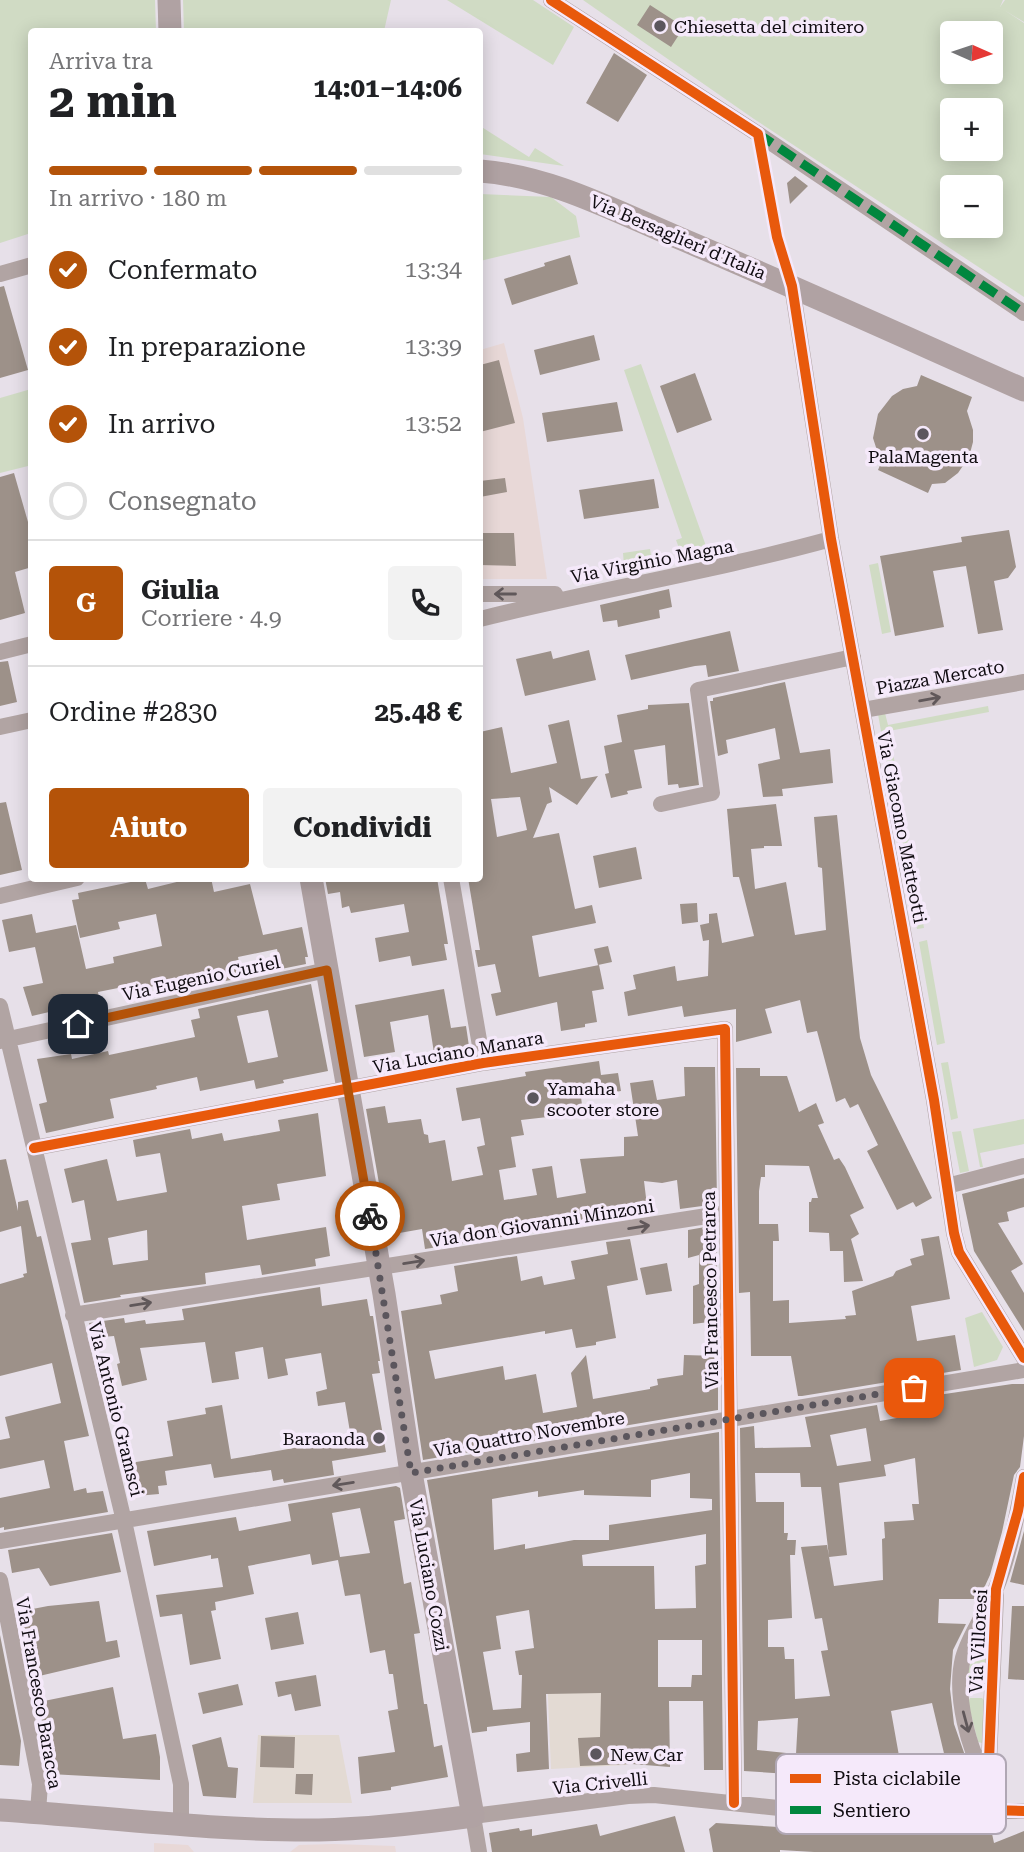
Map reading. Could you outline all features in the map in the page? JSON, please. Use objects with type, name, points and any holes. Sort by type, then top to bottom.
[{"type":"street","points":[[169,0],[170,28]]},
{"type":"street","points":[[551,0],[758,134],[1024,313]]},
{"type":"street","name":"Via Bersaglieri d'Italia","points":[[483,171],[528,178],[568,191],[792,286],[1024,390]]},
{"type":"street","points":[[0,274],[28,266]]},
{"type":"street","name":"Via Giacomo Matteotti","points":[[792,286],[831,538],[939,1127],[954,1233],[959,1252],[1024,1358]]},
{"type":"street","name":"Via Virginio Magna","points":[[483,618],[579,594],[742,562],[831,538]]},
{"type":"street","points":[[483,594],[579,594]]},
{"type":"street","points":[[0,652],[28,645]]},
{"type":"street","points":[[661,804],[712,793],[698,690],[853,657]]},
{"type":"street","name":"Piazza Mercato","points":[[863,710],[1024,682]]},
{"type":"street","points":[[0,727],[28,721]]},
{"type":"street","points":[[0,896],[60,882]]},
{"type":"street","name":"Via Luciano Cozzi","points":[[312,882],[379,1268],[411,1473],[473,1816]]},
{"type":"street","points":[[452,882],[483,1063]]},
{"type":"street","name":"Via Eugenio Curiel","points":[[4,1040],[327,970]]},
{"type":"street","name":"Via Antonio Gramsci","points":[[0,1006],[4,1040],[34,1148],[124,1521],[181,1784],[181,1823]]},
{"type":"street","name":"Via Luciano Manara","points":[[34,1148],[483,1063],[725,1029]]},
{"type":"street","name":"Via Francesco Petrarca","points":[[725,1029],[733,1803]]},
{"type":"street","points":[[947,1186],[1024,1166]]},
{"type":"street","name":"Via don Giovanni Minzoni","points":[[73,1315],[726,1213]]},
{"type":"street","name":"Via Quattro Novembre","points":[[0,1541],[1024,1370]]},
{"type":"street","name":"Via Villoresi","points":[[975,1754],[961,1703],[963,1656],[996,1589],[1018,1511],[1024,1477]]},
{"type":"street","name":"Via Francesco Baracca","points":[[0,1580],[40,1784],[38,1812]]},
{"type":"street","name":"Via Villoresi","points":[[989,1754],[996,1589]]},
{"type":"street","name":"Via Crivelli","points":[[0,1810],[318,1830],[383,1826],[654,1795],[776,1808]]},
{"type":"street","name":"Via Crivelli","points":[[1006,1811],[1024,1811]]},
{"type":"street","points":[[473,1816],[480,1852]]},
{"type":"shaded area","points":[[504,343],[523,418],[547,579],[483,579],[483,349]]},
{"type":"shaded area","points":[[640,1626],[625,1724],[626,1765],[551,1769],[545,1627]]},
{"type":"shaded area","points":[[258,1735],[339,1735],[352,1803],[253,1803]]},
{"type":"shaded area","points":[[154,1843],[188,1845],[194,1852],[154,1852]]},
{"type":"shaded area","points":[[299,1845],[395,1846],[396,1852],[290,1852]]},
{"type":"green space","points":[[0,0],[155,0],[156,28],[28,28],[28,234],[0,243]]},
{"type":"green space","points":[[183,0],[391,0],[385,28],[184,28]]},
{"type":"green space","points":[[447,0],[533,0],[574,27],[553,65]]},
{"type":"green space","points":[[583,0],[1003,0],[1000,7],[1005,0],[1024,0],[1024,22],[1004,10],[1024,23],[1024,297],[754,119]]},
{"type":"green space","points":[[483,128],[529,157],[535,148],[564,166],[483,154]]},
{"type":"green space","points":[[483,194],[551,197],[576,216],[580,237],[483,260]]},
{"type":"green space","points":[[641,364],[711,560],[685,564],[676,540],[682,538],[624,370]]},
{"type":"green space","points":[[28,390],[28,466],[0,473],[0,398]]},
{"type":"green space","points":[[650,549],[652,561],[624,565],[623,553]]},
{"type":"green space","points":[[878,563],[891,632],[882,634],[869,565]]},
{"type":"green space","points":[[988,706],[989,712],[889,731],[889,736],[882,737],[878,714],[885,713],[888,725]]},
{"type":"green space","points":[[892,747],[901,800],[894,801],[884,749]]},
{"type":"green space","points":[[904,813],[924,928],[917,929],[896,814]]},
{"type":"green space","points":[[927,940],[945,1043],[937,1045],[919,942]]},
{"type":"green space","points":[[948,1062],[958,1118],[951,1120],[941,1063]]},
{"type":"green space","points":[[1024,1119],[1024,1144],[980,1153],[983,1167],[980,1167],[973,1129]]},
{"type":"green space","points":[[961,1131],[969,1171],[960,1173],[952,1132]]},
{"type":"green space","points":[[982,1312],[1003,1347],[997,1360],[974,1367],[965,1318]]},
{"type":"green space","points":[[984,1633],[987,1637],[985,1680],[982,1684],[969,1683],[965,1680],[980,1636]]},
{"type":"green space","points":[[970,1698],[982,1698],[985,1702],[982,1743],[978,1742],[968,1702]]},
{"type":"building","name":"Chiesetta del cimitero","points":[[650,5],[684,27],[671,47],[637,25]]},
{"type":"building","points":[[614,53],[647,75],[618,122],[586,103]]},
{"type":"building","points":[[795,176],[808,186],[790,204],[787,183]]},
{"type":"building","points":[[570,255],[578,284],[512,305],[504,279]]},
{"type":"building","points":[[4,286],[28,370],[0,378],[0,287]]},
{"type":"building","points":[[594,335],[600,360],[540,375],[534,350]]},
{"type":"building","points":[[499,360],[515,423],[483,431],[483,364]]},
{"type":"building","points":[[695,373],[712,420],[677,433],[660,386]]},
{"type":"building","name":"PalaMagenta","points":[[921,375],[972,397],[967,411],[973,430],[969,457],[958,473],[945,483],[932,484],[928,493],[878,470],[881,463],[873,438],[878,414],[892,396],[903,389],[917,386]]},
{"type":"building","points":[[617,402],[623,431],[547,442],[542,413]]},
{"type":"building","points":[[14,473],[28,522],[28,568],[15,572],[25,613],[0,620],[0,477]]},
{"type":"building","points":[[505,478],[507,492],[483,496],[483,481]]},
{"type":"building","points":[[654,479],[659,508],[584,519],[579,490]]},
{"type":"building","points":[[1009,530],[1016,567],[1008,578],[994,581],[1003,630],[978,634],[966,566],[933,571],[944,627],[895,636],[880,556],[962,542],[961,537]]},
{"type":"building","points":[[483,533],[514,533],[516,566],[483,565]]},
{"type":"building","points":[[669,589],[672,607],[659,610],[660,618],[618,627],[617,620],[603,622],[600,605]]},
{"type":"building","points":[[730,631],[739,671],[708,677],[706,665],[631,680],[625,655]]},
{"type":"building","points":[[589,650],[596,680],[525,696],[516,659],[551,651],[553,659]]},
{"type":"building","points":[[8,661],[17,702],[0,706],[0,662]]},
{"type":"building","points":[[785,682],[800,753],[830,749],[833,783],[782,789],[783,796],[763,797],[758,764],[780,759],[775,728],[726,740],[728,753],[718,756],[710,701],[713,701],[713,698]]},
{"type":"building","points":[[689,703],[699,785],[679,788],[678,784],[668,785],[665,745],[634,750],[642,788],[611,798],[605,774],[609,773],[604,746],[622,742],[617,715],[648,709],[648,705]]},
{"type":"building","points":[[569,720],[581,779],[598,776],[577,805],[549,787],[552,802],[547,804],[533,838],[559,833],[575,909],[592,905],[596,923],[532,936],[539,977],[599,965],[604,989],[592,991],[597,1022],[561,1031],[557,1002],[496,1016],[491,994],[501,992],[495,964],[478,967],[475,950],[480,950],[469,882],[483,882],[483,731],[502,727],[511,773],[557,763],[548,725]],"holes":[[[520,797],[527,830],[497,837],[491,799]]]},
{"type":"building","points":[[6,802],[22,870],[0,875],[0,803]]},
{"type":"building","points":[[776,804],[782,846],[751,849],[755,889],[786,882],[795,935],[826,930],[822,868],[818,867],[814,817],[837,815],[860,1038],[871,1075],[932,1198],[916,1207],[913,1202],[897,1210],[867,1151],[878,1145],[858,1104],[850,1108],[845,1098],[836,1102],[817,1031],[807,1033],[800,1000],[765,1009],[772,1033],[736,1042],[736,1009],[684,1017],[682,1006],[628,1016],[624,992],[636,989],[633,975],[675,966],[677,981],[708,976],[709,940],[703,941],[700,925],[709,923],[709,914],[717,913],[722,943],[754,936],[739,877],[733,877],[727,809]]},
{"type":"building","points":[[636,847],[642,879],[599,888],[593,856]]},
{"type":"building","points":[[131,882],[146,882],[148,889],[177,882],[212,882],[214,892],[250,884],[263,935],[302,927],[308,957],[305,957],[306,964],[281,969],[277,949],[238,957],[242,978],[175,990],[174,982],[134,990],[133,985],[98,992],[99,998],[32,1016],[23,987],[43,983],[35,947],[9,952],[2,920],[32,914],[36,933],[76,925],[86,969],[114,963],[113,957],[162,946],[156,914],[118,922],[120,929],[80,938],[72,900],[79,899],[78,893]]},
{"type":"building","points":[[326,882],[438,882],[448,944],[444,944],[447,960],[412,966],[410,956],[379,962],[375,938],[409,932],[404,904],[351,913],[349,906],[342,908],[340,892],[328,894]]},
{"type":"building","points":[[697,903],[698,922],[682,924],[680,904]]},
{"type":"building","points":[[608,946],[612,962],[598,965],[594,949]]},
{"type":"building","points":[[311,984],[328,1071],[283,1080],[284,1083],[256,1089],[254,1080],[200,1091],[197,1077],[156,1086],[157,1089],[110,1099],[114,1118],[46,1133],[39,1104],[47,1102],[37,1059],[71,1054],[72,1059],[108,1051],[109,1055],[195,1037],[191,1020],[200,1018],[198,1009]],"holes":[[[268,1010],[278,1057],[248,1063],[237,1016]]]},
{"type":"building","points":[[444,989],[451,1028],[466,1026],[470,1053],[435,1059],[428,1015],[390,1022],[395,1052],[364,1057],[355,1005]]},
{"type":"building","points":[[599,1061],[601,1075],[618,1073],[621,1091],[581,1097],[583,1113],[521,1120],[524,1135],[511,1137],[516,1167],[499,1170],[504,1200],[537,1195],[532,1169],[552,1166],[557,1198],[586,1193],[580,1159],[624,1156],[624,1137],[638,1136],[630,1083],[653,1080],[657,1100],[685,1096],[684,1067],[715,1067],[717,1204],[680,1209],[677,1180],[662,1183],[644,1181],[648,1214],[425,1249],[422,1229],[388,1235],[366,1109],[385,1106],[388,1123],[421,1119],[429,1143],[445,1140],[452,1181],[483,1175],[477,1147],[485,1145],[480,1118],[462,1121],[456,1088],[526,1076],[525,1072]]},
{"type":"building","points":[[736,1068],[760,1068],[760,1076],[787,1076],[799,1112],[816,1103],[824,1123],[818,1125],[834,1160],[839,1158],[845,1167],[864,1208],[850,1215],[859,1234],[851,1239],[863,1281],[844,1282],[843,1251],[830,1251],[829,1233],[809,1232],[809,1202],[812,1198],[818,1198],[809,1166],[765,1165],[765,1177],[761,1177],[759,1191],[759,1224],[778,1224],[779,1241],[773,1241],[773,1301],[789,1300],[789,1323],[846,1319],[845,1316],[856,1315],[852,1291],[893,1276],[896,1271],[912,1265],[910,1259],[924,1255],[921,1239],[939,1236],[950,1299],[911,1306],[917,1341],[955,1335],[961,1370],[798,1396],[791,1356],[751,1356],[750,1292],[739,1293]]},
{"type":"building","points":[[318,1113],[326,1176],[277,1184],[280,1200],[242,1206],[247,1240],[326,1227],[330,1256],[315,1259],[316,1266],[262,1275],[260,1265],[205,1273],[206,1284],[120,1295],[121,1297],[84,1303],[71,1243],[91,1240],[84,1200],[72,1203],[64,1169],[107,1159],[117,1201],[167,1192],[160,1153],[136,1157],[133,1140],[190,1129],[192,1139],[222,1133],[224,1141],[280,1131],[278,1120]],"holes":[[[147,1230],[148,1260],[113,1265],[108,1238]]]},
{"type":"building","points":[[6,1159],[18,1211],[18,1202],[28,1200],[37,1237],[41,1236],[89,1436],[64,1441],[74,1491],[86,1488],[87,1493],[103,1491],[108,1512],[4,1530],[4,1527],[0,1528],[0,1498],[50,1488],[44,1460],[0,1469],[0,1440],[10,1438],[5,1417],[61,1403],[52,1363],[0,1376],[0,1284],[24,1277],[23,1274],[27,1273],[21,1226],[0,1232],[0,1160]]},
{"type":"building","points":[[1024,1178],[1024,1207],[1007,1212],[1009,1221],[998,1223],[1023,1264],[1011,1271],[1024,1293],[1024,1331],[974,1251],[962,1194]]},
{"type":"building","points":[[717,1225],[717,1321],[693,1324],[693,1286],[699,1284],[699,1255],[688,1258],[688,1230]]},
{"type":"building","points":[[630,1239],[638,1280],[607,1286],[616,1338],[576,1348],[572,1329],[545,1334],[545,1331],[429,1351],[435,1379],[503,1366],[505,1380],[536,1374],[543,1413],[577,1407],[571,1373],[586,1355],[593,1399],[650,1389],[658,1385],[657,1379],[683,1375],[684,1355],[718,1356],[718,1410],[423,1460],[401,1311],[442,1304],[440,1295],[458,1291],[454,1266],[517,1256],[521,1281],[542,1276],[544,1285],[575,1279],[571,1261],[608,1254],[606,1242]]},
{"type":"building","points":[[667,1263],[672,1291],[646,1295],[640,1268]]},
{"type":"building","points":[[320,1287],[322,1306],[367,1299],[370,1316],[373,1316],[380,1361],[380,1373],[372,1374],[386,1452],[332,1461],[334,1475],[284,1483],[283,1479],[273,1481],[271,1470],[214,1478],[211,1464],[165,1471],[167,1485],[158,1486],[159,1494],[136,1496],[130,1463],[173,1456],[167,1421],[206,1414],[205,1408],[222,1405],[231,1459],[351,1438],[345,1402],[318,1406],[316,1392],[327,1389],[321,1353],[285,1359],[288,1375],[268,1379],[263,1347],[235,1352],[239,1379],[212,1383],[205,1342],[140,1348],[147,1380],[122,1386],[114,1336],[92,1338],[89,1323],[124,1318],[125,1323],[145,1320],[146,1324],[184,1320],[182,1309]]},
{"type":"building","points":[[1024,1384],[1024,1436],[1020,1467],[1014,1475],[990,1575],[979,1599],[939,1599],[938,1623],[966,1624],[953,1650],[950,1689],[954,1724],[964,1754],[944,1754],[932,1703],[891,1711],[899,1754],[796,1754],[776,1754],[776,1773],[744,1771],[740,1428],[754,1426],[755,1448],[811,1447],[805,1417],[877,1405],[880,1421],[941,1410],[938,1395]],"holes":[[[866,1428],[871,1461],[837,1466],[830,1435]],[[915,1458],[919,1504],[912,1504],[914,1520],[884,1522],[883,1580],[834,1586],[829,1557],[847,1555],[839,1483],[886,1476],[884,1465]],[[755,1473],[800,1473],[801,1487],[821,1487],[829,1556],[827,1545],[801,1547],[815,1619],[822,1618],[828,1650],[821,1651],[830,1696],[795,1699],[794,1659],[785,1659],[784,1647],[768,1647],[768,1620],[792,1618],[790,1555],[795,1555],[796,1540],[787,1540],[788,1533],[784,1533],[784,1502],[756,1502]],[[798,1718],[796,1754],[757,1750],[758,1721]]]},
{"type":"building","points":[[719,1432],[723,1770],[704,1770],[703,1701],[669,1701],[670,1767],[632,1764],[580,1766],[578,1738],[600,1737],[601,1693],[546,1694],[549,1769],[517,1772],[516,1754],[530,1752],[530,1722],[487,1727],[487,1731],[472,1733],[427,1480]],"holes":[[[690,1473],[690,1498],[712,1499],[712,1510],[609,1525],[609,1540],[574,1540],[525,1549],[525,1544],[494,1550],[492,1499],[538,1491],[538,1497],[584,1490],[584,1495],[651,1497],[651,1480]],[[706,1534],[706,1564],[695,1566],[696,1608],[655,1609],[654,1566],[583,1566],[582,1555]],[[529,1610],[534,1648],[515,1651],[519,1675],[522,1675],[521,1708],[493,1710],[483,1652],[501,1649],[496,1616]],[[658,1640],[702,1640],[702,1675],[692,1675],[691,1687],[658,1687]]]},
{"type":"building","points":[[396,1486],[400,1488],[405,1519],[394,1521],[404,1584],[411,1582],[420,1633],[414,1634],[424,1704],[427,1704],[434,1747],[442,1745],[448,1777],[361,1794],[358,1757],[395,1752],[388,1711],[398,1709],[393,1674],[389,1674],[385,1650],[370,1653],[360,1594],[345,1596],[338,1560],[312,1565],[310,1554],[248,1566],[254,1594],[215,1602],[216,1610],[211,1611],[221,1659],[190,1665],[182,1614],[160,1617],[156,1595],[223,1587],[218,1558],[211,1559],[211,1555],[154,1566],[147,1531],[236,1517],[239,1531],[291,1521],[288,1504]],"holes":[[[360,1508],[370,1553],[340,1557],[332,1513]]]},
{"type":"building","points":[[1024,1531],[1024,1585],[1010,1582]]},
{"type":"building","points":[[112,1533],[121,1572],[50,1586],[39,1568],[12,1573],[8,1550]]},
{"type":"building","points":[[99,1601],[106,1642],[117,1640],[120,1657],[35,1677],[32,1661],[27,1663],[17,1612]]},
{"type":"building","points":[[1012,1606],[1024,1606],[1024,1680],[1008,1679]]},
{"type":"building","points":[[298,1612],[304,1644],[271,1650],[265,1618]]},
{"type":"building","points":[[0,1635],[21,1741],[19,1766],[0,1765]]},
{"type":"building","points":[[316,1675],[321,1706],[295,1711],[291,1694],[278,1697],[275,1682]]},
{"type":"building","points":[[238,1684],[243,1705],[203,1714],[198,1693]]},
{"type":"building","points":[[113,1687],[123,1739],[156,1734],[160,1780],[50,1774],[39,1702]]},
{"type":"building","points":[[261,1736],[295,1737],[294,1768],[260,1767]]},
{"type":"building","points":[[221,1737],[228,1767],[238,1768],[236,1798],[203,1796],[192,1745]]},
{"type":"building","points":[[296,1774],[313,1774],[312,1795],[295,1794]]},
{"type":"building","points":[[675,1816],[685,1852],[492,1852],[489,1833],[519,1828],[520,1831],[532,1829],[532,1836],[597,1824],[600,1836]]},
{"type":"building","points":[[716,1823],[776,1827],[776,1834],[992,1834],[994,1843],[1024,1831],[1024,1852],[713,1852],[709,1829]]},
{"type":"marked path","points":[[757,133],[1024,313]]},
{"type":"cycle path","points":[[551,0],[758,134],[777,237],[792,286],[831,539],[934,1100],[954,1233],[959,1252],[1024,1358]]},
{"type":"cycle path","points":[[34,1148],[483,1063],[725,1029],[734,1803]]},
{"type":"cycle path","points":[[989,1754],[996,1589],[1018,1511],[1024,1477]]},
{"type":"cycle path","points":[[1006,1811],[1024,1811]]},
{"type":"way so far","points":[[370,1216],[411,1473],[914,1388]]},
{"type":"place","name":"Chiesetta del cimitero","points":[[660,26]]},
{"type":"place","name":"PalaMagenta","points":[[923,434]]},
{"type":"place","name":"Yamaha scooter store","points":[[533,1098]]},
{"type":"place","name":"Baraonda","points":[[379,1438]]},
{"type":"place","name":"New Car","points":[[596,1754]]},
{"type":"route","points":[[78,1024],[327,970],[370,1216]]}]
